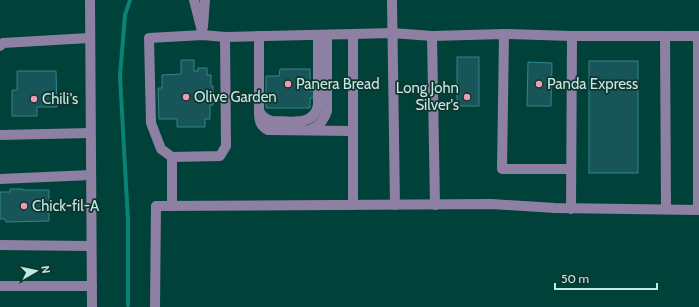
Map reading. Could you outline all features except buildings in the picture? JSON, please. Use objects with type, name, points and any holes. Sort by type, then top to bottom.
[{"type":"lane","points":[[90,0],[92,307]]},
{"type":"lane","points":[[194,0],[203,35]]},
{"type":"lane","points":[[203,35],[205,0]]},
{"type":"lane","points":[[392,0],[395,205]]},
{"type":"lane","points":[[155,307],[156,206],[492,204],[571,209],[699,210],[699,36],[572,36],[504,34],[432,36],[392,33],[225,37],[203,35],[149,38],[151,124],[161,149],[172,157],[220,156],[226,146],[225,37]]},
{"type":"lane","points":[[353,34],[353,205]]},
{"type":"lane","points":[[504,34],[502,169],[571,169]]},
{"type":"lane","points":[[259,110],[263,117],[272,121],[307,121],[316,114],[318,105],[322,35]]},
{"type":"lane","points":[[307,131],[317,127],[322,122],[327,110],[322,35]]},
{"type":"lane","points":[[259,36],[259,121],[264,128],[268,130],[353,131]]},
{"type":"lane","points":[[432,36],[435,205]]},
{"type":"lane","points":[[571,209],[572,36]]},
{"type":"lane","points":[[664,36],[666,209]]},
{"type":"lane","points":[[0,46],[3,43],[90,38]]},
{"type":"lane","points":[[0,135],[90,133]]},
{"type":"lane","points":[[172,157],[172,206]]},
{"type":"lane","points":[[0,179],[91,175]]},
{"type":"lane","points":[[0,245],[91,246]]},
{"type":"lane","points":[[0,286],[92,286]]},
{"type":"waterway","points":[[128,305],[128,221],[120,76],[125,15],[130,0]]},
{"type":"place","name":"Panera Bread","points":[[288,84]]},
{"type":"place","name":"Panda Express","points":[[539,84]]},
{"type":"place","name":"Olive Garden","points":[[186,97]]},
{"type":"place","name":"Long John Silver's","points":[[467,97]]},
{"type":"place","name":"Chili's","points":[[34,99]]},
{"type":"place","name":"Chick-fil-A","points":[[24,206]]}]
